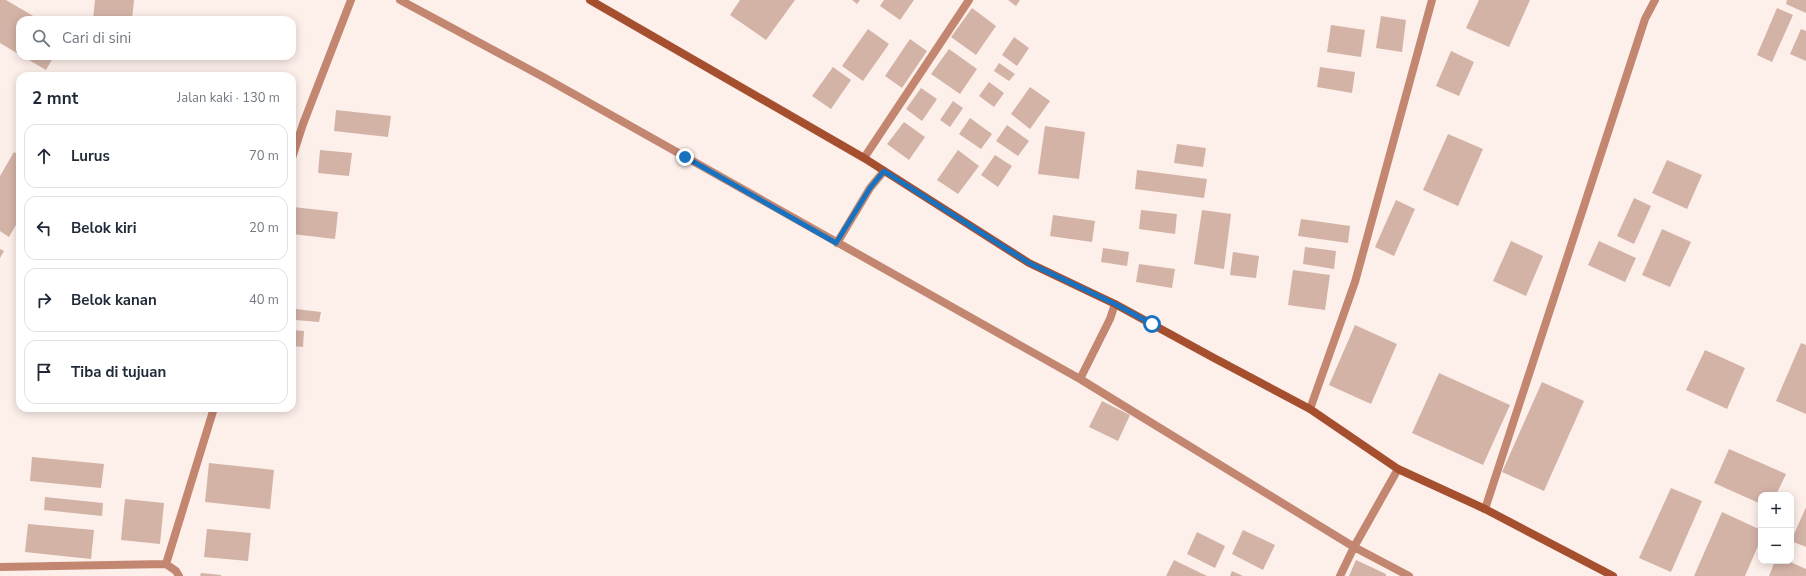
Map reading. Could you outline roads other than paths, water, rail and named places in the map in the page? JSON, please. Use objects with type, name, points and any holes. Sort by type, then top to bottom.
[{"type":"main road","points":[[590,0],[864,158],[1029,263],[1115,304],[1310,409],[1398,469],[1485,509],[1613,576]]},
{"type":"street","points":[[296,146],[351,0]]},
{"type":"street","points":[[400,0],[546,79],[1080,379],[1409,576]]},
{"type":"street","points":[[864,158],[969,0]]},
{"type":"street","points":[[1310,409],[1354,282],[1432,0]]},
{"type":"street","points":[[1485,509],[1645,19],[1655,0]]},
{"type":"street","points":[[836,243],[870,188],[884,171]]},
{"type":"street","points":[[1080,379],[1110,319],[1115,304]]},
{"type":"street","points":[[166,564],[213,412]]},
{"type":"street","points":[[1340,576],[1355,545],[1398,469]]},
{"type":"street","points":[[0,567],[166,564],[176,571],[179,576]]}]
